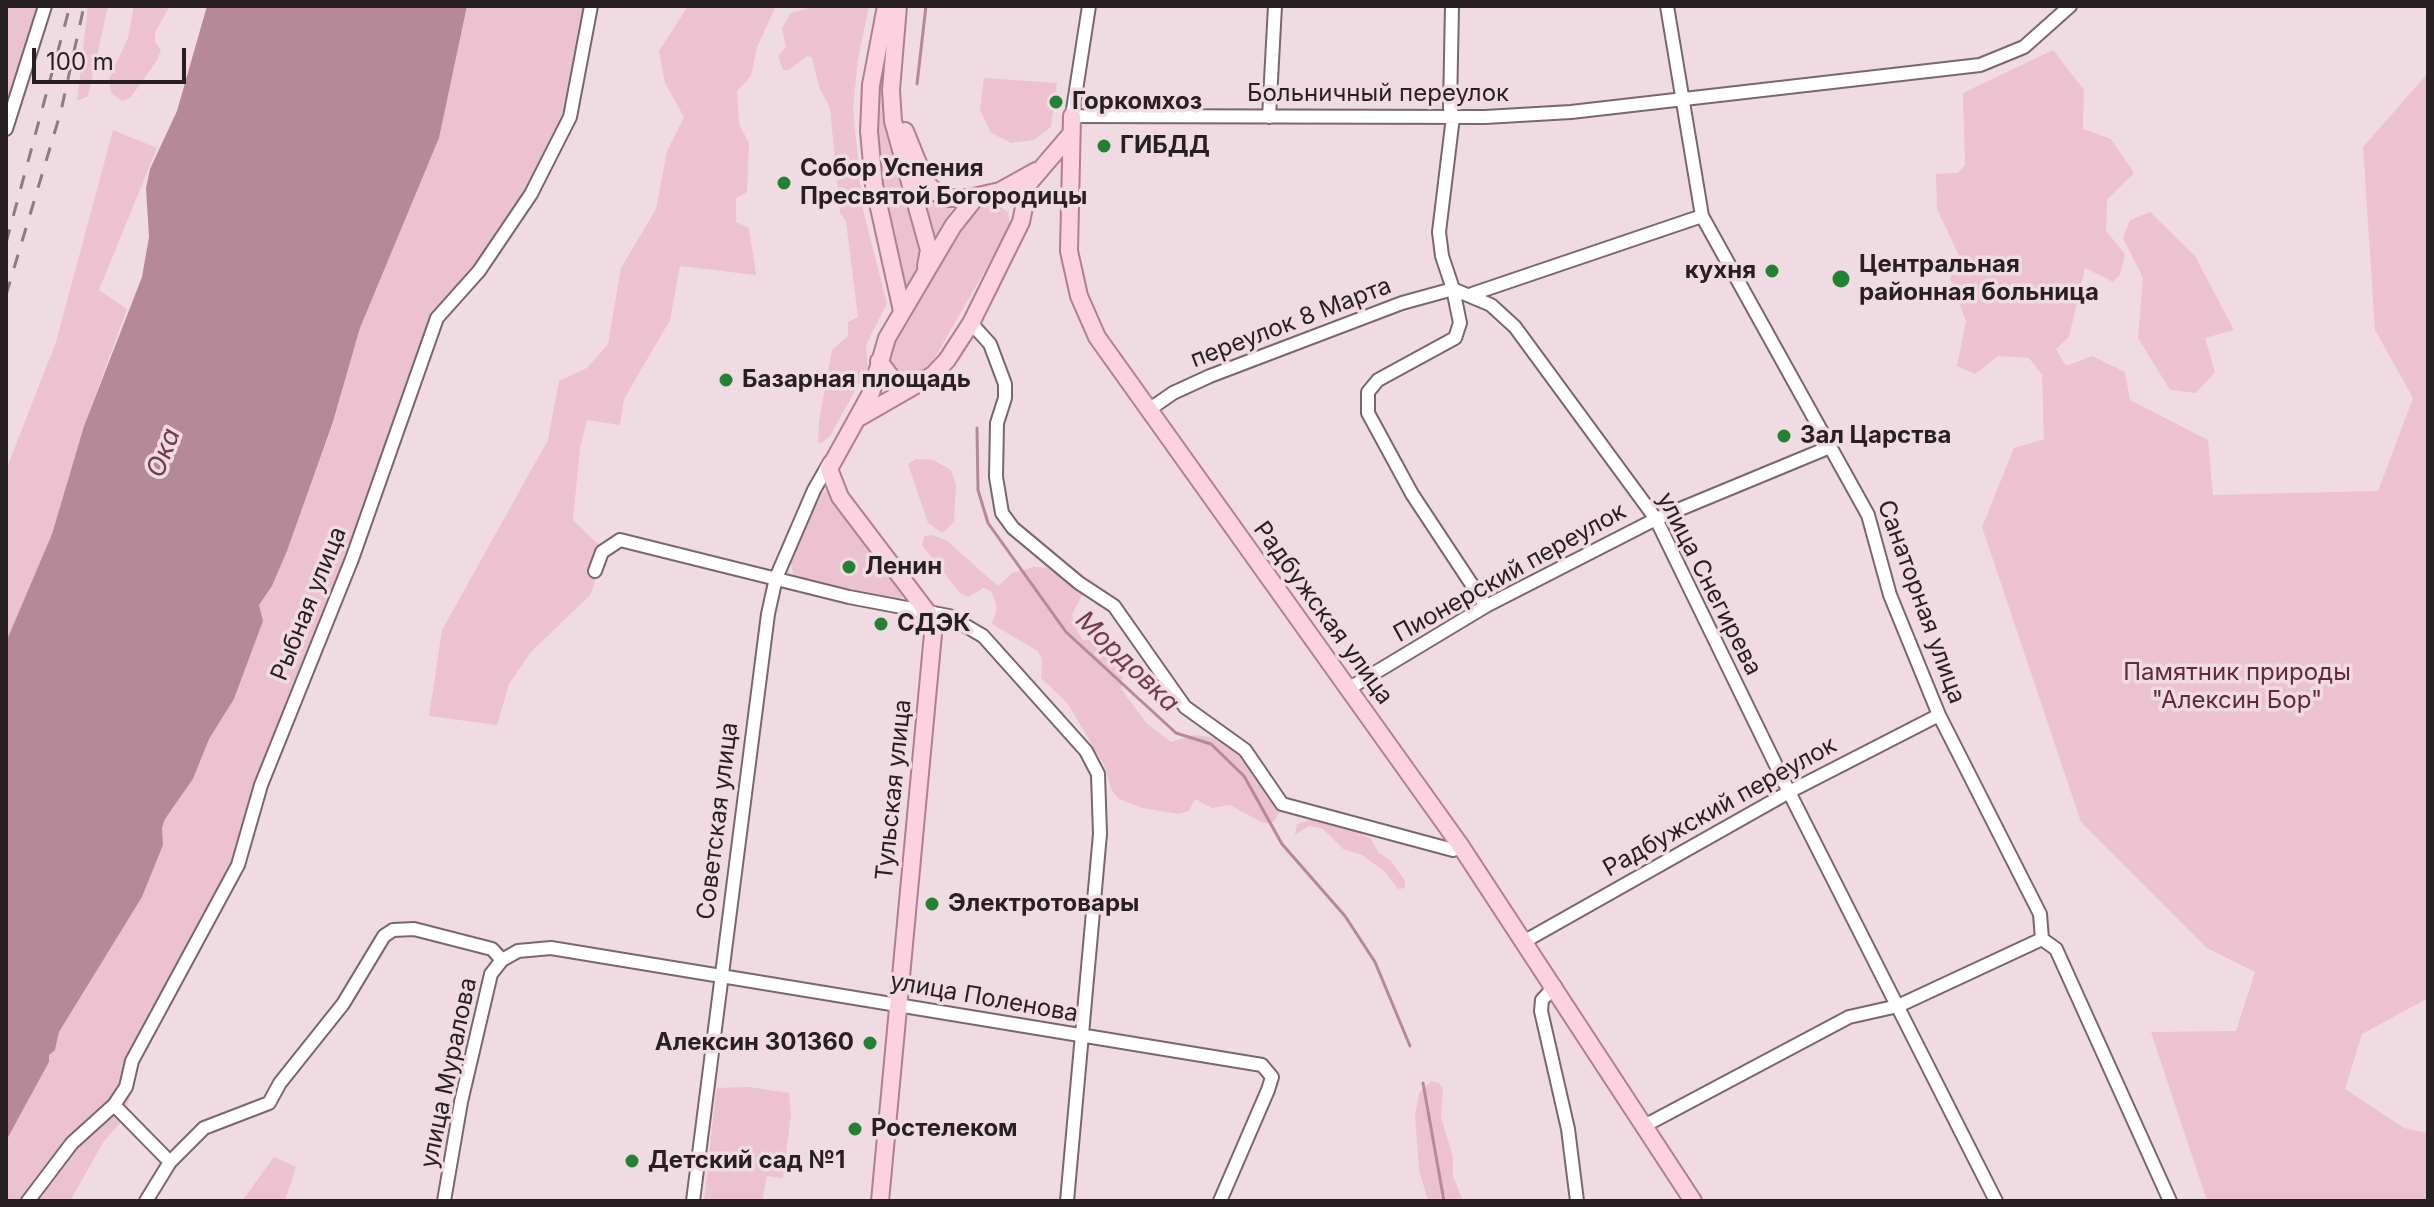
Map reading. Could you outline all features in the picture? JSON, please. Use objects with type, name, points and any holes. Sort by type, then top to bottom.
[{"type":"main road","points":[[886,6],[871,85],[869,131],[874,185],[902,311]]},
{"type":"main road","points":[[898,6],[893,121],[929,250],[925,272]]},
{"type":"main road","points":[[894,55],[901,115],[926,183],[937,193],[949,198],[984,195],[1044,166]]},
{"type":"main road","name":"Радбужская улица","points":[[1072,116],[1069,251],[1079,296],[1097,337],[1460,845],[1693,1201]]},
{"type":"main road","points":[[854,422],[933,375],[947,360],[971,323],[1021,222],[1026,190],[1071,134]]},
{"type":"main road","points":[[984,195],[1012,204],[1021,222]]},
{"type":"main road","points":[[928,613],[840,497],[832,481],[832,459],[871,393],[887,338],[902,311],[925,272],[984,195]]},
{"type":"main road","points":[[879,361],[894,381],[911,386]]},
{"type":"main road","name":"Тульская улица","points":[[880,1201],[932,656],[933,634],[928,613]]},
{"type":"street","points":[[6,129],[45,6]]},
{"type":"street","name":"Рыбная улица","points":[[28,1201],[72,1143],[114,1105],[126,1087],[139,1047],[243,852],[261,785],[358,545],[437,318],[479,271],[531,194],[570,117],[591,6]]},
{"type":"street","name":"Радбужская улица","points":[[1072,116],[1089,6]]},
{"type":"street","points":[[1269,117],[1275,6]]},
{"type":"street","points":[[1452,6],[1450,108],[1453,117],[1439,232],[1442,256],[1460,323],[1455,338],[1378,380],[1368,392],[1368,413],[1412,494],[1486,606]]},
{"type":"street","name":"Санаторная улица","points":[[1667,6],[1702,216],[1868,515],[1890,595],[1939,715],[2040,914],[2042,939],[2056,949],[2170,1201]]},
{"type":"street","name":"Больничный переулок","points":[[1072,116],[1453,117],[1571,112],[1980,65],[2024,47],[2070,6]]},
{"type":"street","points":[[1472,294],[1702,216]]},
{"type":"street","name":"улица Снегирева","points":[[1453,289],[1472,294],[1515,327],[1656,519],[1789,792],[1996,1201]]},
{"type":"street","name":"переулок 8 Марта","points":[[1150,409],[1173,393],[1210,376],[1402,303],[1453,289]]},
{"type":"street","points":[[971,323],[990,344],[1005,384],[1005,398],[997,423],[996,477],[1002,513],[1013,528],[1079,583],[1114,606],[1185,707],[1245,750],[1282,804],[1453,850],[1460,845]]},
{"type":"street","name":"Пионерский переулок","points":[[1348,689],[1486,606],[1656,519],[1830,447]]},
{"type":"street","name":"Советская улица","points":[[693,1201],[761,654],[776,578],[814,490],[832,459]]},
{"type":"street","points":[[595,571],[609,544],[620,540],[635,542],[964,622],[983,636],[1095,763],[1101,789],[1100,834],[1067,1201]]},
{"type":"street","name":"Радбужский переулок","points":[[1525,941],[1789,792],[1939,715]]},
{"type":"street","points":[[146,1201],[170,1162],[204,1128],[269,1103],[296,1061],[343,1004],[376,945],[393,930],[414,929],[471,942],[492,949],[502,960]]},
{"type":"street","points":[[1644,1126],[1849,1017],[1898,1006],[2042,939]]},
{"type":"street","name":"улица Поленова","points":[[551,948],[1262,1065],[1272,1077],[1268,1090],[1220,1201]]},
{"type":"street","name":"улица Муралова","points":[[444,1201],[485,991],[502,960],[518,951],[551,948]]},
{"type":"street","points":[[1555,986],[1542,1000],[1541,1011],[1568,1129],[1577,1201]]},
{"type":"street","points":[[114,1105],[170,1162]]},
{"type":"green space","points":[[6,6],[38,6],[6,108]]},
{"type":"green space","points":[[88,6],[108,6],[88,96],[77,101]]},
{"type":"green space","points":[[134,6],[170,6],[155,32],[155,42],[161,50],[157,60],[131,97],[122,101],[111,93],[109,79],[128,38]]},
{"type":"green space","points":[[467,6],[594,6],[578,97],[534,196],[446,309],[258,802],[251,835],[136,1060],[123,1120],[104,1141],[70,1201],[6,1201],[6,1141],[49,1062],[49,1055],[55,1050],[59,1032],[142,897],[163,845],[165,819],[193,779],[209,739],[234,699],[263,621],[258,606],[272,586],[287,551],[334,421],[360,328],[439,138]]},
{"type":"green space","points":[[688,6],[776,6],[757,47],[751,76],[737,91],[739,124],[749,143],[747,192],[736,198],[736,222],[749,228],[756,275],[680,266],[670,320],[624,399],[620,425],[587,420],[580,448],[573,520],[606,552],[590,595],[530,653],[509,684],[497,725],[429,716],[442,630],[548,440],[559,381],[587,368],[608,344],[621,268],[656,209],[667,151],[684,117],[665,83],[659,51]]},
{"type":"green space","points":[[816,6],[869,6],[858,59],[853,108],[863,210],[887,303],[866,345],[868,367],[830,436],[821,443],[818,442],[819,421],[832,350],[848,336],[848,322],[858,317],[846,221],[840,213],[830,108],[819,87],[812,57],[807,56],[789,70],[783,70],[778,56],[786,47],[782,28],[791,13]]},
{"type":"green space","points":[[884,43],[887,112],[921,240],[920,262],[906,289],[883,204],[873,135]]},
{"type":"green space","name":"Памятник природы \"Алексин Бор\"","points":[[2053,50],[2084,90],[2083,129],[2111,139],[2134,173],[2107,200],[2106,231],[2125,254],[2120,275],[2113,282],[2085,268],[2069,337],[2056,349],[2066,366],[2092,356],[2125,372],[2130,400],[2208,440],[2213,495],[2378,491],[2413,398],[2375,330],[2363,147],[2428,73],[2428,998],[2362,1034],[2345,1089],[2404,1128],[2428,1133],[2428,1201],[2207,1201],[2151,1032],[2236,1031],[2255,972],[2207,948],[2081,822],[1982,527],[2014,448],[2044,439],[2042,375],[2029,358],[1998,356],[1975,374],[1957,366],[1966,321],[1950,278],[1961,260],[1937,209],[1936,174],[1958,173],[1965,165],[1963,93]]},
{"type":"green space","points":[[984,78],[1057,83],[1051,127],[1034,140],[1011,143],[991,133],[980,110]]},
{"type":"green space","points":[[113,130],[157,148],[99,290],[127,309],[84,426],[52,534],[6,642],[6,470],[56,342]]},
{"type":"green space","points":[[913,179],[955,204],[933,240]]},
{"type":"green space","points":[[992,201],[1008,212],[1010,227],[930,366],[913,376],[899,374],[888,361],[892,340],[972,208]]},
{"type":"green space","points":[[2150,212],[2195,256],[2234,330],[2205,338],[2215,372],[2196,393],[2170,390],[2138,338],[2143,278],[2123,238],[2130,220]]},
{"type":"green space","points":[[916,459],[933,460],[951,470],[956,485],[954,522],[942,533],[928,523],[908,464]]},
{"type":"green space","points":[[827,490],[902,596],[901,603],[794,577],[790,560],[819,495]]},
{"type":"green space","points":[[932,535],[946,540],[998,586],[1012,573],[1033,567],[1053,568],[1078,587],[1082,595],[1072,615],[1078,633],[1083,640],[1116,641],[1123,657],[1122,690],[1147,724],[1171,742],[1194,735],[1223,739],[1245,755],[1279,813],[1274,822],[1263,823],[1230,805],[1212,808],[1195,799],[1189,811],[1179,814],[1142,808],[1119,799],[1112,791],[1104,765],[1068,704],[1041,678],[1042,659],[1038,651],[992,624],[997,608],[992,592],[984,588],[968,597],[960,593],[922,545],[924,536]]},
{"type":"green space","points":[[1317,818],[1346,826],[1371,839],[1379,853],[1390,860],[1405,881],[1405,888],[1398,889],[1385,872],[1362,855],[1343,849],[1323,829],[1309,826],[1295,835],[1297,824]]},
{"type":"green space","points":[[1431,1081],[1439,1083],[1443,1089],[1441,1117],[1453,1157],[1453,1176],[1463,1201],[1428,1201],[1419,1170],[1415,1115],[1419,1093]]},
{"type":"green space","points":[[749,1087],[789,1093],[791,1114],[783,1178],[767,1176],[762,1201],[704,1201],[716,1091],[718,1088]]},
{"type":"green space","points":[[274,1157],[296,1167],[285,1201],[242,1201]]},
{"type":"water","name":"Ока","points":[[207,6],[467,6],[439,138],[360,328],[333,422],[287,551],[272,586],[259,605],[263,621],[234,699],[209,739],[193,779],[165,819],[163,845],[142,897],[59,1032],[55,1050],[49,1055],[49,1062],[6,1141],[6,642],[52,534],[84,426],[142,277],[149,237],[146,188],[150,169],[177,111]]},
{"type":"waterway","name":"Мордовка","points":[[917,84],[926,6]]},
{"type":"waterway","name":"Мордовка","points":[[977,428],[978,490],[988,523],[1066,632],[1176,733],[1211,744],[1244,776],[1282,844],[1345,916],[1375,962],[1410,1046]]},
{"type":"waterway","name":"Мордовка","points":[[1423,1083],[1444,1201]]},
{"type":"railway","points":[[6,243],[70,6]]},
{"type":"railway","points":[[6,295],[61,111],[84,6]]},
{"type":"place","name":"Горкомхоз","points":[[1056,102]]},
{"type":"place","name":"ГИБДД","points":[[1104,146]]},
{"type":"place","name":"Собор Успения Пресвятой Богородицы","points":[[784,183]]},
{"type":"place","name":"кухня","points":[[1772,271]]},
{"type":"place","name":"Центральная районная больница","points":[[1841,279]]},
{"type":"place","name":"Базарная площадь","points":[[726,380]]},
{"type":"place","name":"Зал Царства","points":[[1784,436]]},
{"type":"place","name":"Ленин","points":[[849,567]]},
{"type":"place","name":"СДЭК","points":[[881,624]]},
{"type":"place","name":"Электротовары","points":[[932,904]]},
{"type":"place","name":"Алексин 301360","points":[[870,1043]]},
{"type":"place","name":"Ростелеком","points":[[855,1129]]},
{"type":"place","name":"Детский сад №1","points":[[632,1161]]}]
